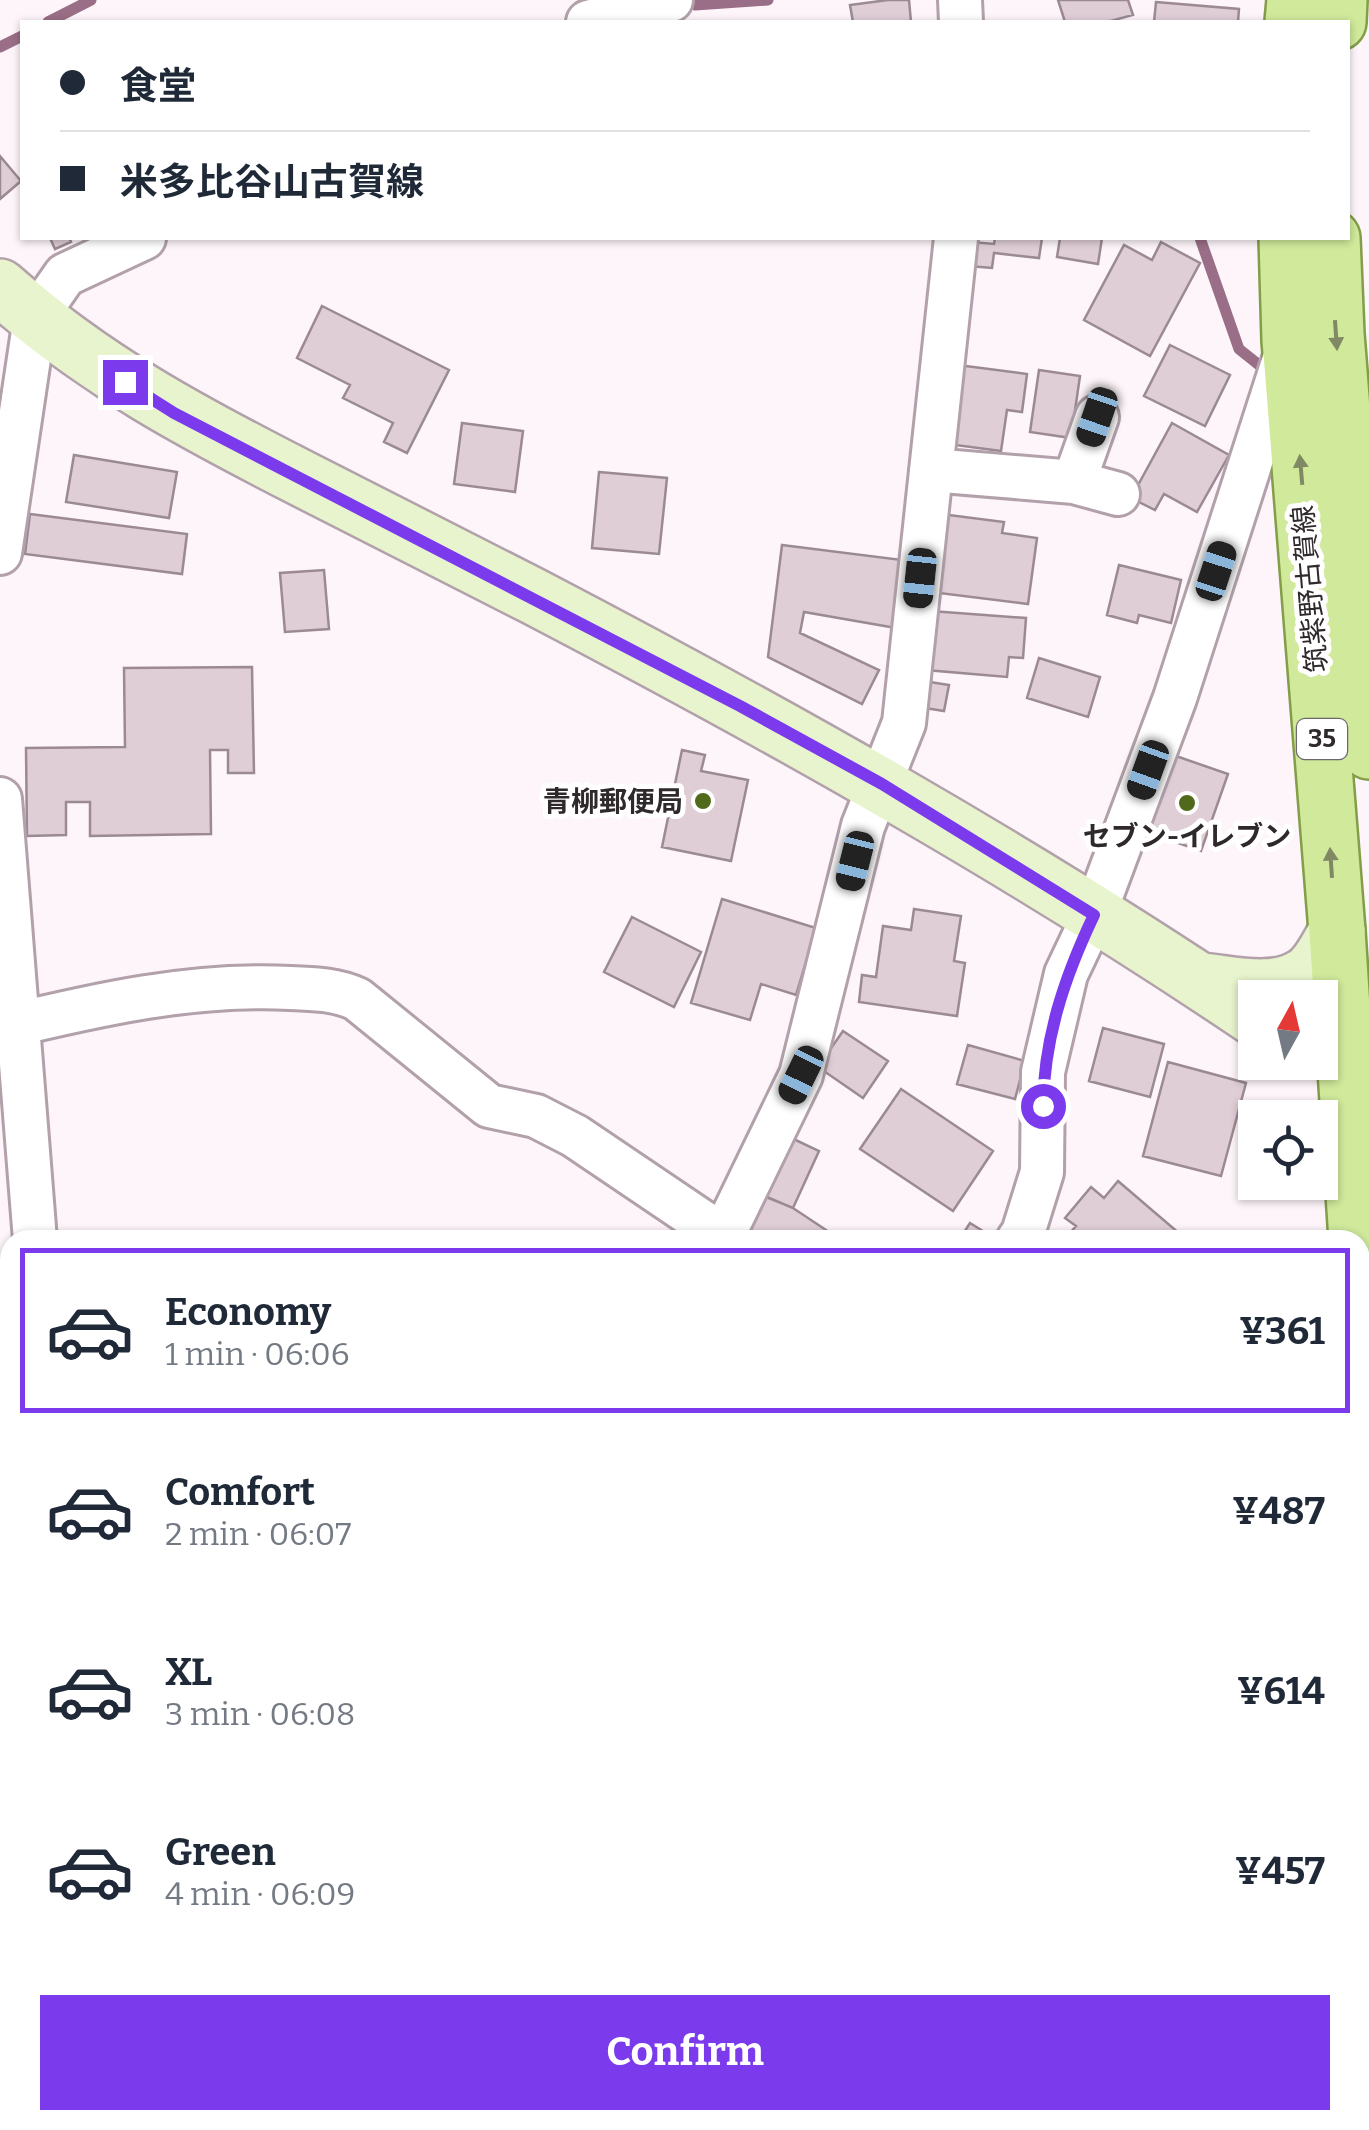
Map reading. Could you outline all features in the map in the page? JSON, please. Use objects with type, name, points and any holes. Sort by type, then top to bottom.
[{"type":"main road","name":"筑紫野古賀線","points":[[1288,240],[1290,340],[1356,1230]]},
{"type":"main road","name":"筑紫野古賀線","points":[[1332,240],[1336,334],[1357,450],[1369,752]]},
{"type":"main road","points":[[17,302],[100,366],[174,413],[550,605],[882,784],[1238,1006]]},
{"type":"main road","points":[[1199,980],[1276,986],[1304,976],[1337,932]]},
{"type":"street","points":[[596,20],[671,0]]},
{"type":"street","points":[[0,553],[17,302],[140,240]]},
{"type":"street","points":[[730,1230],[801,1075],[864,826],[904,722],[956,240]]},
{"type":"street","points":[[1024,1230],[1042,1172],[1043,1072],[1066,974],[1094,915],[1175,698],[1290,340]]},
{"type":"street","points":[[1074,482],[1097,417]]},
{"type":"street","points":[[932,470],[1074,482],[1118,494]]},
{"type":"street","points":[[0,799],[9,1026],[34,1230]]},
{"type":"street","points":[[9,1026],[182,990],[255,986],[338,991],[357,999],[488,1106],[536,1116],[575,1136],[714,1230]]},
{"type":"building","points":[[909,0],[911,20],[853,20],[850,5]]},
{"type":"building","points":[[1058,0],[1128,0],[1133,15],[1114,20],[1064,20]]},
{"type":"building","points":[[1156,2],[1239,9],[1238,20],[1154,20]]},
{"type":"building","points":[[0,156],[20,182],[0,199]]},
{"type":"building","points":[[51,240],[70,240],[71,242],[55,249]]},
{"type":"building","points":[[995,240],[1042,240],[1039,258],[994,253],[992,268],[969,266],[972,242],[994,244]]},
{"type":"building","points":[[1060,240],[1102,240],[1098,264],[1057,257]]},
{"type":"building","points":[[1161,242],[1200,263],[1150,356],[1084,320],[1124,245],[1152,260]]},
{"type":"building","points":[[322,306],[449,370],[407,453],[384,442],[393,423],[343,398],[350,385],[297,358]]},
{"type":"building","points":[[1170,345],[1230,375],[1205,426],[1144,396]]},
{"type":"building","points":[[958,365],[1027,374],[1022,412],[1007,410],[1001,451],[948,444]]},
{"type":"building","points":[[1039,370],[1080,376],[1071,438],[1030,432]]},
{"type":"building","points":[[462,423],[523,431],[515,492],[454,484]]},
{"type":"building","points":[[1172,423],[1229,455],[1197,512],[1164,494],[1155,510],[1131,498]]},
{"type":"building","points":[[74,455],[177,472],[169,518],[66,502]]},
{"type":"building","points":[[599,472],[667,478],[659,554],[592,548]]},
{"type":"building","points":[[30,514],[187,534],[182,574],[25,554]]},
{"type":"building","points":[[941,514],[1004,522],[1002,533],[1037,538],[1028,604],[931,592]]},
{"type":"building","points":[[782,545],[902,560],[896,628],[804,612],[800,633],[879,670],[862,704],[768,657]]},
{"type":"building","points":[[1119,565],[1181,580],[1171,623],[1139,615],[1137,623],[1107,615]]},
{"type":"building","points":[[324,570],[329,629],[285,632],[280,573]]},
{"type":"building","points":[[931,611],[1026,618],[1023,658],[1009,657],[1007,677],[926,670]]},
{"type":"building","points":[[1039,658],[1100,677],[1088,717],[1027,698]]},
{"type":"building","points":[[252,667],[254,773],[228,773],[228,750],[210,750],[211,834],[90,836],[90,802],[66,802],[66,835],[27,836],[26,748],[125,747],[124,668]]},
{"type":"building","points":[[930,682],[949,685],[944,711],[925,708]]},
{"type":"building","points":[[682,750],[705,755],[701,771],[748,780],[731,861],[662,847]]},
{"type":"building","name":"セブン-イレブン","points":[[1173,755],[1228,774],[1201,851],[1146,832]]},
{"type":"building","points":[[722,899],[816,928],[796,995],[761,984],[750,1020],[691,1003]]},
{"type":"building","points":[[914,909],[961,916],[954,961],[965,963],[957,1016],[859,1002],[862,975],[876,977],[883,926],[911,930]]},
{"type":"building","points":[[632,917],[701,952],[674,1007],[604,972]]},
{"type":"building","points":[[1103,1028],[1164,1044],[1150,1097],[1089,1081]]},
{"type":"building","points":[[843,1031],[888,1061],[863,1098],[818,1067]]},
{"type":"building","points":[[968,1045],[1025,1061],[1015,1099],[957,1084]]},
{"type":"building","points":[[1168,1062],[1246,1083],[1241,1100],[1238,1100],[1221,1176],[1143,1156]]},
{"type":"building","points":[[901,1089],[993,1151],[953,1211],[860,1149]]},
{"type":"building","points":[[783,1134],[819,1151],[793,1208],[756,1193]]},
{"type":"building","points":[[1118,1181],[1175,1230],[1073,1230],[1076,1226],[1065,1218],[1091,1187],[1104,1198]]},
{"type":"building","points":[[767,1197],[793,1208],[826,1230],[744,1230]]},
{"type":"waterway","points":[[52,20],[91,0]]},
{"type":"waterway","points":[[686,0],[695,5],[768,0]]},
{"type":"waterway","points":[[0,47],[20,37]]},
{"type":"waterway","points":[[1201,240],[1239,349],[1269,373]]},
{"type":"place","name":"青柳郵便局","points":[[703,801]]},
{"type":"place","name":"セブン-イレブン","points":[[1187,803]]},
{"type":"route","points":[[125,382],[174,413],[533,596],[882,784],[1094,915],[1066,974],[1043,1072],[1043,1106]]}]
